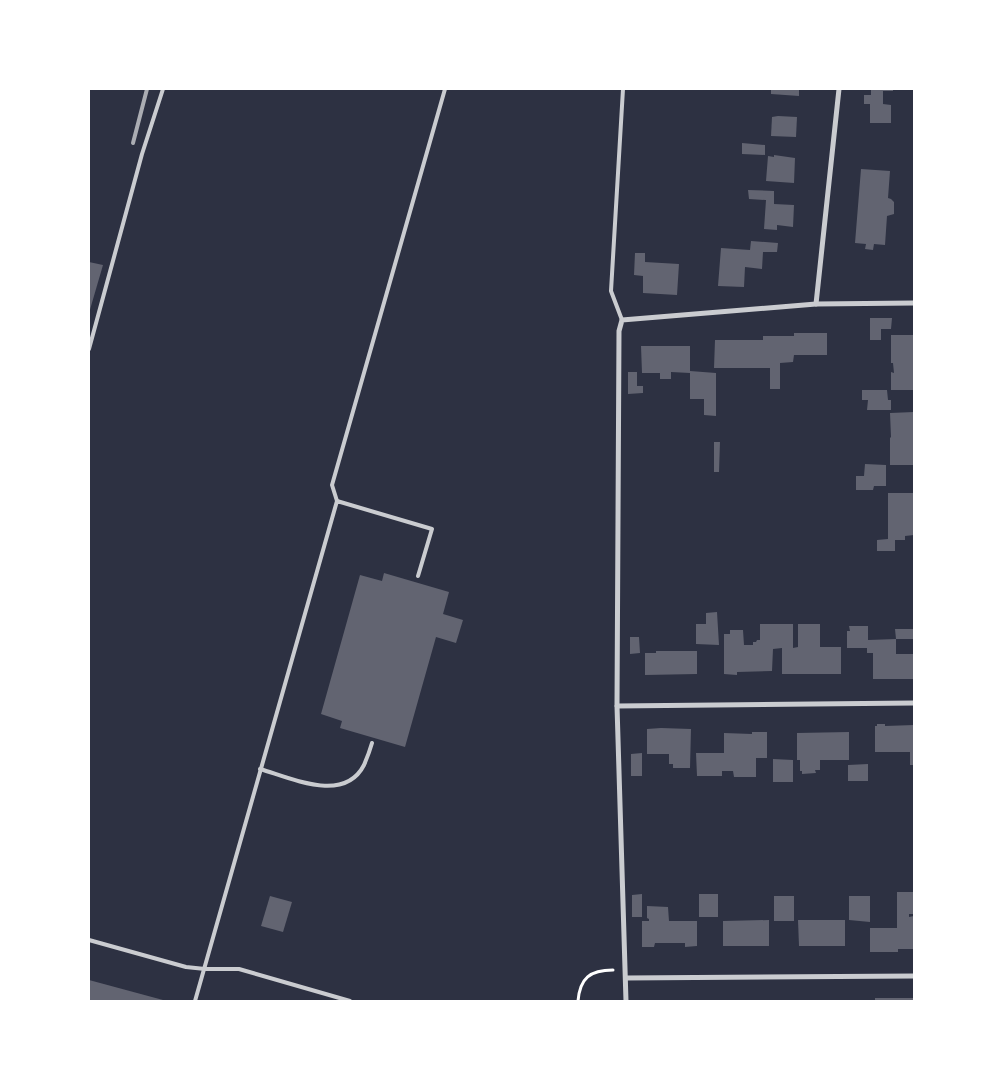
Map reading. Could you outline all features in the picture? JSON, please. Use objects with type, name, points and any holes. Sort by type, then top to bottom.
[{"type":"street","points":[[816,304],[839,89]]},
{"type":"street","points":[[626,1001],[617,706],[619,331],[622,320],[816,304],[914,303]]},
{"type":"street","points":[[617,706],[914,703]]},
{"type":"street","points":[[626,978],[914,976]]},
{"type":"lane","points":[[89,349],[142,154],[163,89]]},
{"type":"lane","points":[[195,1001],[337,501],[332,485],[446,89]]},
{"type":"lane","points":[[622,320],[611,292],[623,89]]},
{"type":"lane","points":[[337,501],[432,529],[418,576]]},
{"type":"lane","points":[[260,769],[319,786],[338,786],[352,778],[363,766],[372,743]]},
{"type":"lane","points":[[89,940],[186,967],[239,970],[350,1001]]},
{"type":"path","points":[[578,1001],[583,982],[591,973],[603,970],[626,970]]},
{"type":"building","points":[[771,89],[799,89],[799,96],[771,94]]},
{"type":"building","points":[[871,89],[893,89],[893,91],[883,91],[883,104],[891,105],[891,123],[870,123],[870,104],[864,104],[864,95],[871,95]]},
{"type":"building","points":[[772,117],[797,117],[796,137],[771,136]]},
{"type":"building","points":[[742,143],[765,145],[765,155],[742,154]]},
{"type":"building","points":[[774,155],[795,158],[794,183],[766,181],[768,156],[774,157]]},
{"type":"building","points":[[861,169],[890,171],[888,198],[894,202],[894,214],[887,216],[885,245],[874,244],[873,250],[865,249],[866,244],[855,243]]},
{"type":"building","points":[[748,190],[774,191],[774,204],[794,205],[793,227],[777,225],[777,230],[764,229],[766,200],[749,199]]},
{"type":"building","points":[[751,241],[778,243],[777,252],[763,252],[762,269],[745,267],[744,287],[718,286],[721,248],[750,250]]},
{"type":"building","points":[[635,253],[645,253],[645,262],[679,264],[677,295],[643,293],[643,276],[634,275]]},
{"type":"building","points":[[89,262],[103,265],[89,313]]},
{"type":"building","points":[[870,318],[892,318],[891,329],[881,329],[881,340],[870,340]]},
{"type":"building","points":[[794,333],[827,333],[827,355],[794,355],[793,362],[780,363],[780,389],[770,389],[770,368],[714,368],[715,340],[763,340],[763,336],[794,336]]},
{"type":"building","points":[[891,335],[914,335],[914,390],[891,390],[891,372],[894,373],[893,363],[891,363]]},
{"type":"building","points":[[641,346],[690,346],[690,373],[671,372],[671,379],[660,379],[660,373],[642,373]]},
{"type":"building","points":[[690,371],[716,373],[716,416],[704,415],[704,399],[690,399]]},
{"type":"building","points":[[628,372],[637,372],[637,386],[643,386],[643,393],[628,394]]},
{"type":"building","points":[[862,390],[887,390],[888,400],[891,400],[891,410],[867,410],[868,400],[862,400]]},
{"type":"building","points":[[914,412],[914,465],[890,465],[890,413]]},
{"type":"building","points":[[714,442],[720,442],[719,472],[714,472]]},
{"type":"building","points":[[865,464],[886,465],[886,486],[874,486],[873,490],[856,490],[856,476],[864,476]]},
{"type":"building","points":[[888,493],[914,493],[914,535],[905,536],[905,540],[895,540],[895,551],[877,551],[877,540],[888,539]]},
{"type":"building","points":[[384,573],[449,592],[443,614],[463,620],[456,643],[436,637],[405,747],[340,728],[342,721],[321,714],[360,575],[382,581]]},
{"type":"building","points":[[717,612],[719,645],[696,644],[696,624],[706,624],[706,613]]},
{"type":"building","points":[[760,624],[793,624],[793,648],[798,647],[798,624],[820,624],[820,647],[841,647],[841,674],[782,674],[782,648],[773,649],[772,671],[737,672],[737,675],[724,674],[724,634],[730,634],[730,630],[743,630],[744,645],[753,645],[753,642],[760,640]]},
{"type":"building","points":[[849,626],[868,626],[868,640],[896,639],[896,654],[914,654],[914,679],[873,679],[873,653],[867,653],[867,648],[847,648],[847,631],[850,631]]},
{"type":"building","points":[[895,629],[914,629],[914,639],[896,639]]},
{"type":"building","points":[[630,637],[639,637],[640,653],[630,654]]},
{"type":"building","points":[[656,651],[697,651],[697,674],[645,675],[645,653],[656,653]]},
{"type":"building","points":[[877,724],[885,724],[885,726],[914,725],[914,765],[910,765],[910,752],[875,752],[875,726]]},
{"type":"building","points":[[647,729],[691,729],[690,768],[673,768],[673,764],[669,764],[669,754],[647,754]]},
{"type":"building","points":[[752,732],[767,732],[767,758],[756,758],[756,777],[734,777],[733,771],[722,771],[722,776],[697,776],[696,753],[724,753],[724,733],[752,734]]},
{"type":"building","points":[[849,732],[849,760],[820,760],[820,770],[815,770],[816,773],[802,774],[802,771],[800,771],[800,760],[797,760],[797,733]]},
{"type":"building","points":[[642,753],[642,776],[631,776],[631,754]]},
{"type":"building","points":[[773,759],[793,760],[793,782],[773,782]]},
{"type":"building","points":[[868,764],[868,781],[848,781],[848,765]]},
{"type":"building","points":[[897,892],[914,892],[914,914],[909,914],[909,917],[914,916],[914,949],[898,949],[898,952],[870,952],[870,928],[897,928]]},
{"type":"building","points":[[642,894],[642,917],[632,917],[632,895]]},
{"type":"building","points":[[699,894],[718,894],[718,917],[699,917]]},
{"type":"building","points":[[270,896],[292,902],[283,932],[261,926]]},
{"type":"building","points":[[774,896],[794,896],[794,921],[774,921]]},
{"type":"building","points":[[849,896],[870,896],[870,922],[849,920]]},
{"type":"building","points":[[647,906],[668,907],[669,921],[697,921],[697,946],[685,947],[685,943],[655,943],[654,947],[642,947],[642,921],[649,921],[647,918]]},
{"type":"building","points":[[769,920],[769,946],[723,946],[723,921]]},
{"type":"building","points":[[798,920],[845,920],[845,946],[799,946]]},
{"type":"building","points":[[89,980],[163,1000],[163,1001],[89,1001]]},
{"type":"building","points":[[875,998],[914,998],[914,1001],[875,1001]]},
{"type":"railway","points":[[133,143],[147,89]]}]
